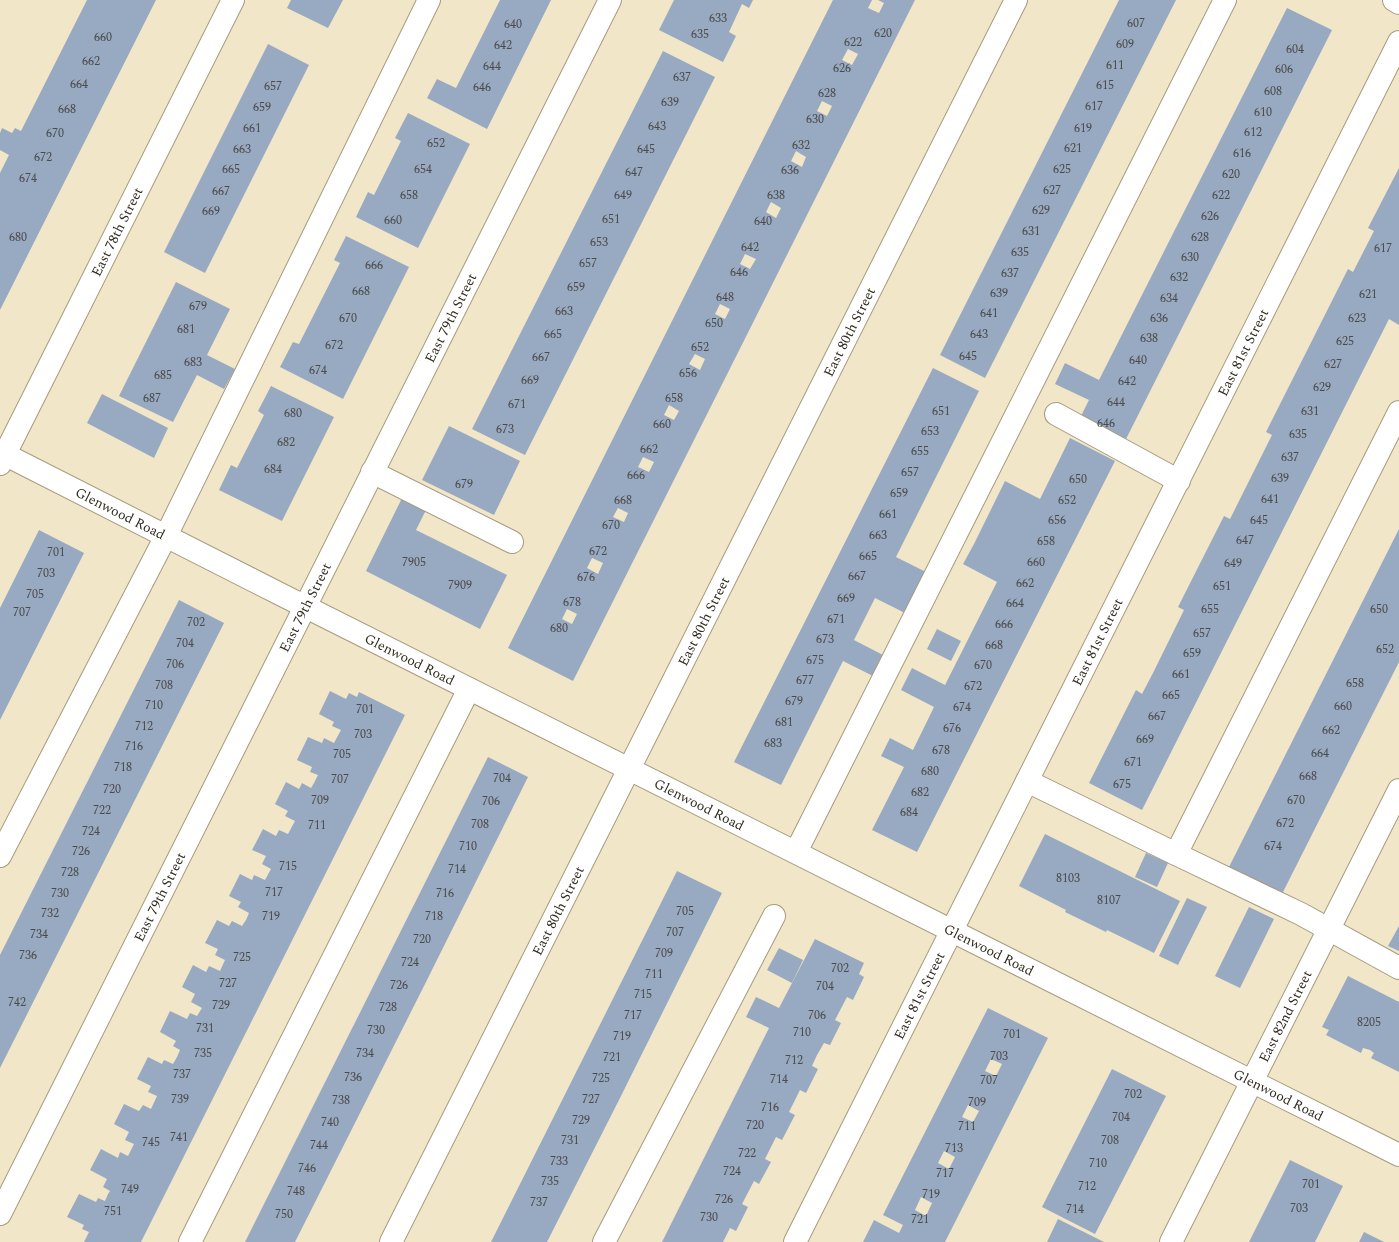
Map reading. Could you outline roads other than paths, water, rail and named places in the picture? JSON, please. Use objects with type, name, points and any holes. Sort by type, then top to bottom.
[{"type":"street","name":"East 78th Street","points":[[2,457],[233,0]]},
{"type":"street","points":[[0,856],[166,536],[429,0]]},
{"type":"street","name":"East 79th Street","points":[[0,1214],[304,606],[610,0]]},
{"type":"street","name":"East 80th Street","points":[[391,1242],[1016,0]]},
{"type":"street","points":[[796,852],[1225,0]]},
{"type":"street","points":[[1394,0],[1399,2]]},
{"type":"street","name":"East 81st Street","points":[[795,1242],[1399,42]]},
{"type":"street","points":[[1176,854],[1399,412]]},
{"type":"street","points":[[1056,414],[1179,481]]},
{"type":"street","name":"Glenwood Road","points":[[2,457],[166,536],[1399,1155]]},
{"type":"street","points":[[372,472],[512,542]]},
{"type":"street","points":[[190,1242],[469,688]]},
{"type":"street","points":[[1027,781],[1329,929],[1399,968]]},
{"type":"street","name":"East 82nd Street","points":[[1172,1242],[1399,790]]},
{"type":"street","points":[[604,1242],[774,916]]}]
